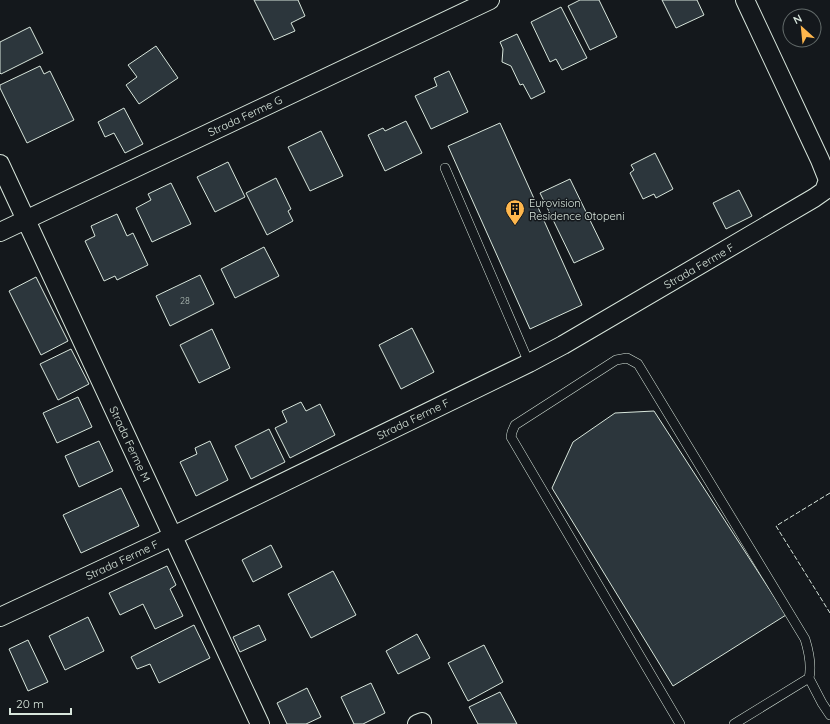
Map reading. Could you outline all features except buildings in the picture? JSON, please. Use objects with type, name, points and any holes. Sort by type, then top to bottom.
[{"type":"street","name":"Strada Ferme G","points":[[0,232],[461,6],[490,0]]},
{"type":"street","name":"Strada Ferme F","points":[[0,617],[173,536],[529,363],[563,345],[824,191],[828,180],[820,160],[745,0]]},
{"type":"street","name":"Strada Ferme M","points":[[0,164],[260,724]]},
{"type":"lane","points":[[445,168],[529,363]]},
{"type":"lane","points":[[680,724],[511,438],[515,425],[616,360],[627,358],[638,364],[805,639],[810,656],[811,670],[809,678],[830,716]]},
{"type":"lane","points":[[734,724],[809,678]]},
{"type":"fence","points":[[830,493],[776,526],[830,613]]},
{"type":"place","name":"Eurovision Residence Otopeni","points":[[515,226]]}]
